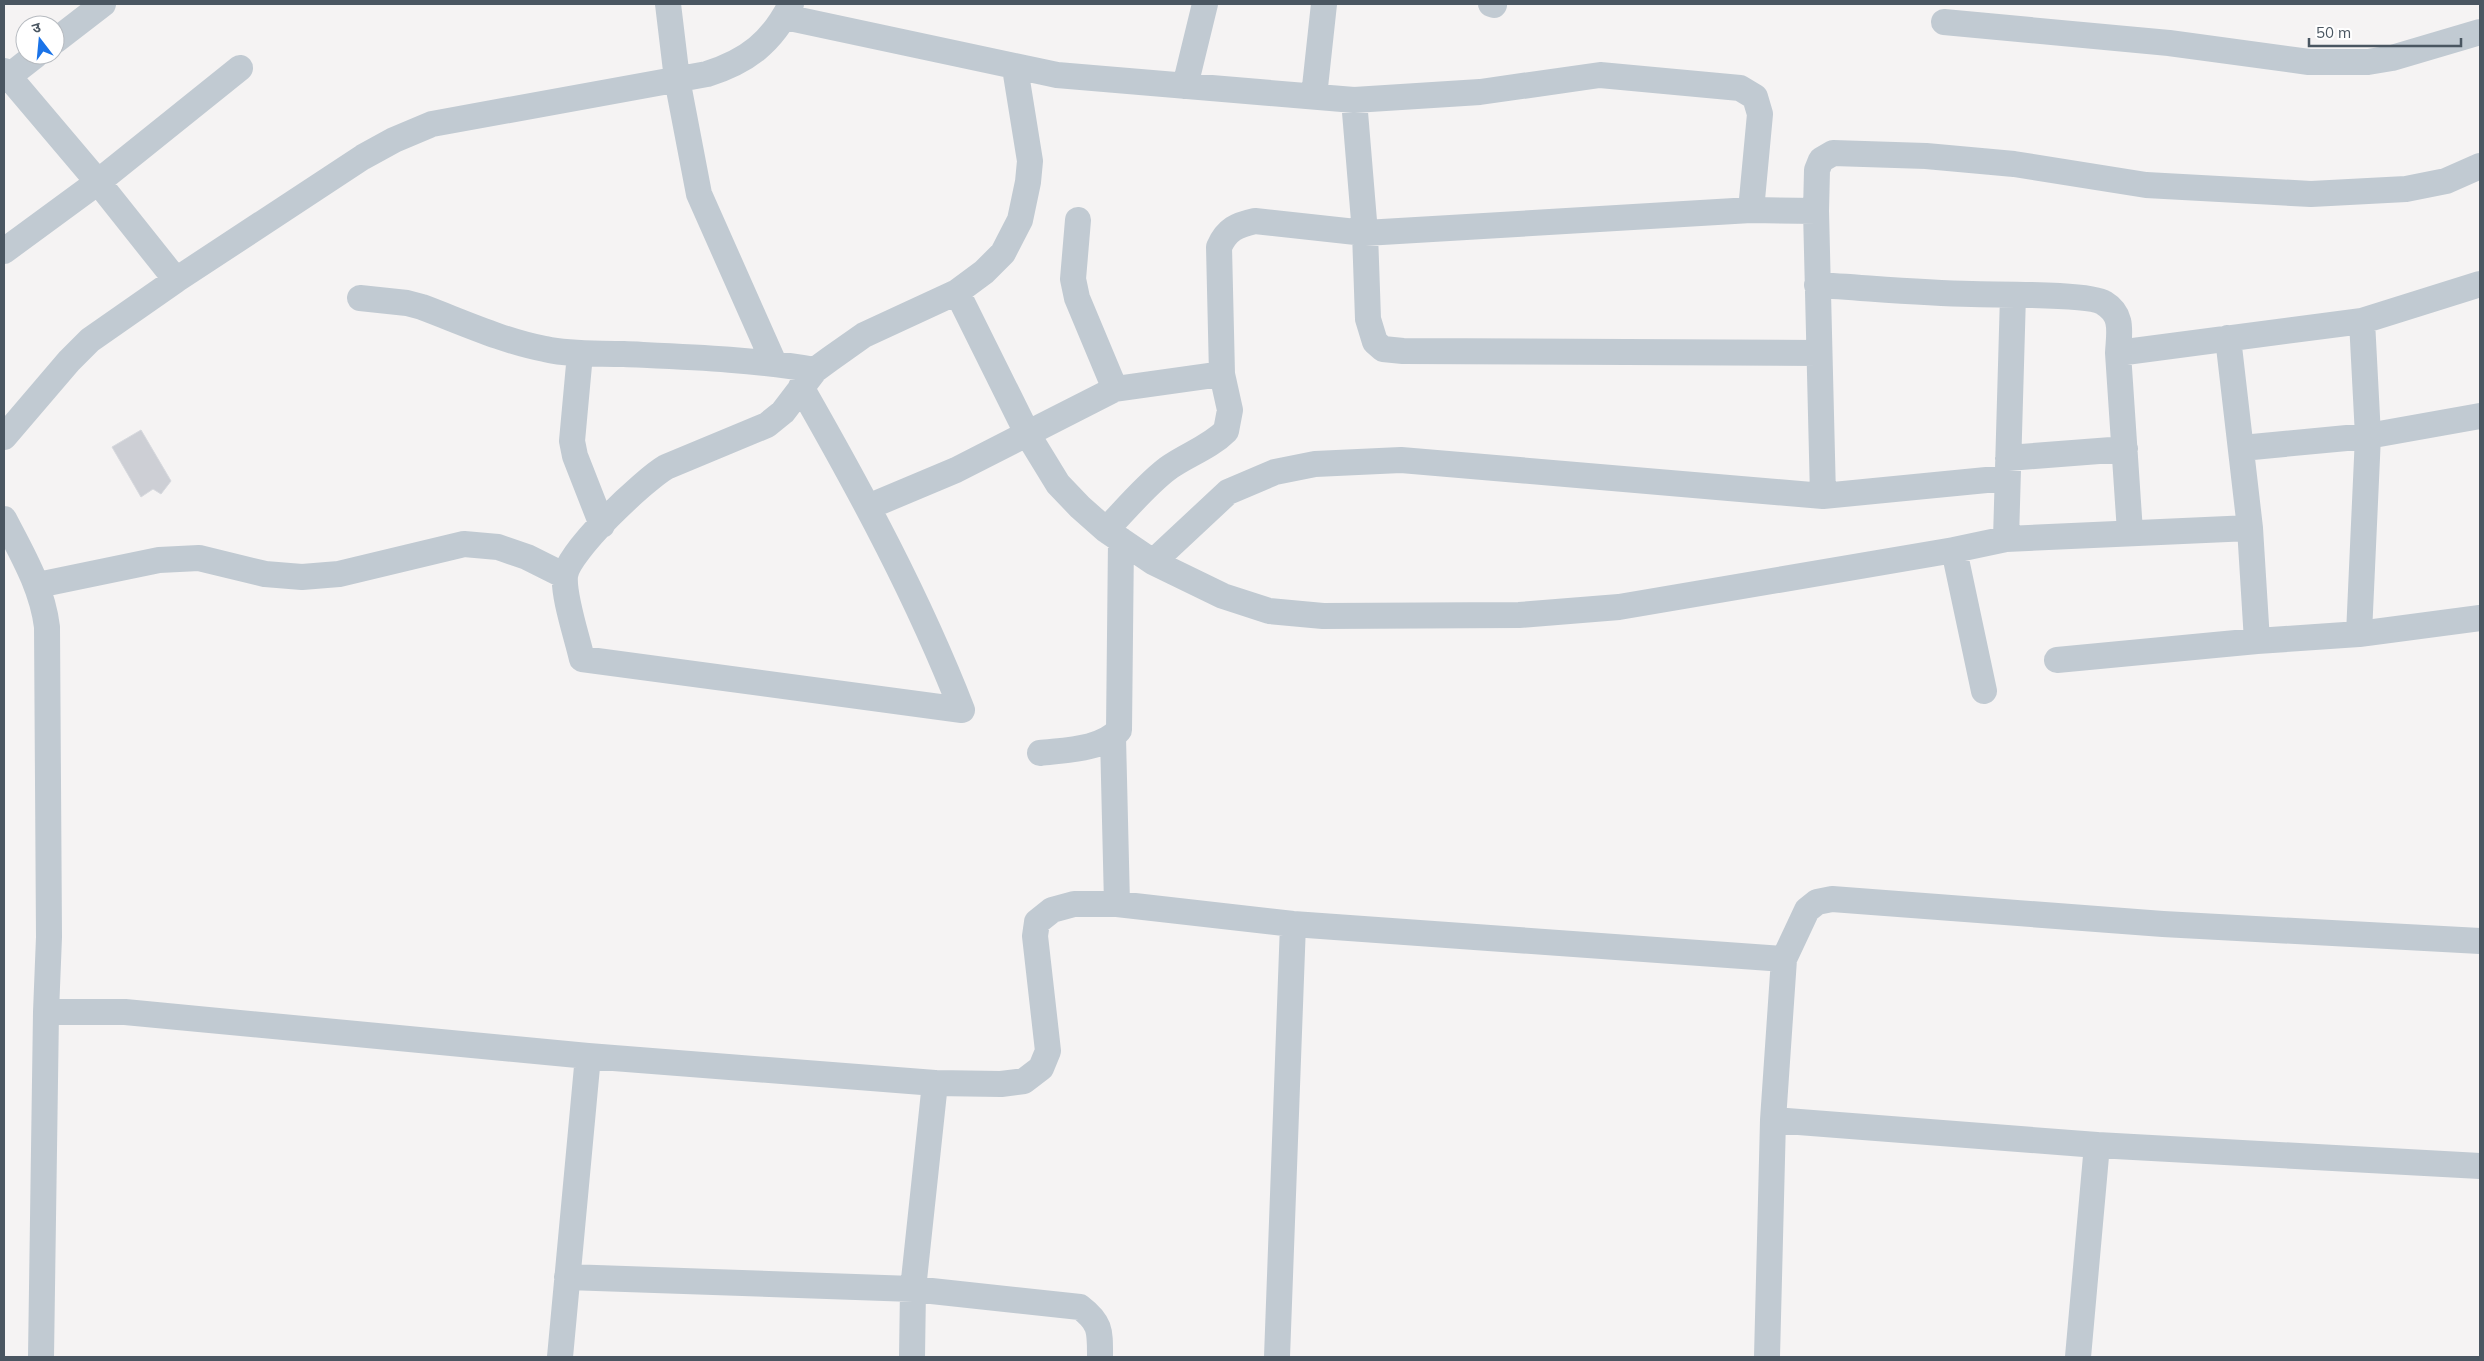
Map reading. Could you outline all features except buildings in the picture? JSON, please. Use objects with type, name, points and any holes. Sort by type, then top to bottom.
[{"type":"street","points":[[65,33],[103,4]]},
{"type":"street","points":[[668,4],[677,78],[699,194],[774,363]]},
{"type":"street","points":[[1185,86],[1205,4]]},
{"type":"street","points":[[1314,96],[1324,4]]},
{"type":"street","points":[[4,437],[69,361],[90,340],[176,280],[363,157],[394,140],[432,124],[707,74],[730,67],[757,50],[772,35],[788,10],[1015,68],[1057,75],[1354,100],[1480,92],[1600,75],[1740,88],[1755,97],[1760,114],[1751,210]]},
{"type":"street","points":[[1944,22],[2170,43],[2309,62],[2368,62],[2392,58],[2480,32]]},
{"type":"street","points":[[21,65],[5,76],[98,182],[176,280]]},
{"type":"street","points":[[4,251],[98,182],[240,68]]},
{"type":"street","points":[[360,298],[407,303],[513,341],[544,349],[580,354],[623,354],[774,363],[808,379],[868,507],[935,641],[962,710],[582,659],[565,576],[568,563],[602,525],[651,476],[666,467],[768,425],[783,412],[808,379],[864,335],[956,292],[984,272],[1003,253],[1020,220],[1028,182],[1030,161],[1015,68]]},
{"type":"street","points":[[1354,100],[1365,233],[1368,319],[1375,342],[1383,349],[1403,351],[1819,353]]},
{"type":"street","points":[[1823,496],[1817,285],[1817,170],[1821,160],[1833,153],[1926,156],[2014,164],[2146,185],[2311,194],[2406,189],[2446,181],[2480,166]]},
{"type":"street","points":[[1040,754],[1086,746],[1113,737],[1119,730],[1114,535],[1157,477],[1182,459],[1206,448],[1226,431],[1230,410],[1222,374],[1219,247],[1226,234],[1238,225],[1255,221],[1365,233],[1751,210],[1816,211]]},
{"type":"street","points":[[1078,220],[1073,279],[1076,298],[1115,389]]},
{"type":"street","points":[[2118,353],[2362,321],[2480,284]]},
{"type":"street","points":[[1817,285],[2102,301],[2115,311],[2120,324],[2118,353],[2130,532]]},
{"type":"street","points":[[956,292],[1028,435],[1058,484],[1080,508],[1114,535],[1154,562],[1223,596],[1269,611],[1323,616],[1518,615],[1620,607],[1954,550],[2006,539],[2250,528]]},
{"type":"street","points":[[2006,539],[2013,295]]},
{"type":"street","points":[[2359,634],[2368,436],[2362,321]]},
{"type":"street","points":[[2228,338],[2250,528],[2256,641]]},
{"type":"street","points":[[580,354],[572,441],[575,456],[602,525]]},
{"type":"street","points":[[868,507],[956,470],[1115,389],[1222,374]]},
{"type":"street","points":[[2242,448],[2368,436],[2480,416]]},
{"type":"street","points":[[1154,562],[1228,492],[1275,472],[1315,464],[1401,460],[1823,496],[2125,449]]},
{"type":"street","points":[[4,518],[38,585],[47,627],[49,936],[46,1012],[41,1357]]},
{"type":"street","points":[[38,585],[159,560],[199,558],[266,574],[302,577],[339,574],[464,544],[498,547],[527,557],[565,576]]},
{"type":"street","points":[[1954,550],[1984,691]]},
{"type":"street","points":[[2057,660],[2256,641],[2359,634],[2480,618]]},
{"type":"street","points":[[1113,737],[1117,904]]},
{"type":"street","points":[[1767,1357],[1773,1120],[1784,959],[1808,910],[1817,902],[1832,900],[2163,924],[2480,941]]},
{"type":"street","points":[[46,1012],[125,1012],[588,1056],[935,1083],[1001,1084],[1024,1081],[1041,1068],[1048,1051],[1035,936],[1037,922],[1052,910],[1074,904],[1117,904],[1293,924],[1784,959]]},
{"type":"street","points":[[1277,1357],[1293,924]]},
{"type":"street","points":[[560,1357],[588,1056]]},
{"type":"street","points":[[912,1357],[913,1289],[935,1083]]},
{"type":"street","points":[[1773,1120],[2097,1145],[2480,1166]]},
{"type":"street","points":[[2078,1357],[2097,1145]]},
{"type":"street","points":[[567,1277],[913,1289],[1080,1306],[1094,1318],[1100,1334],[1100,1357]]}]
